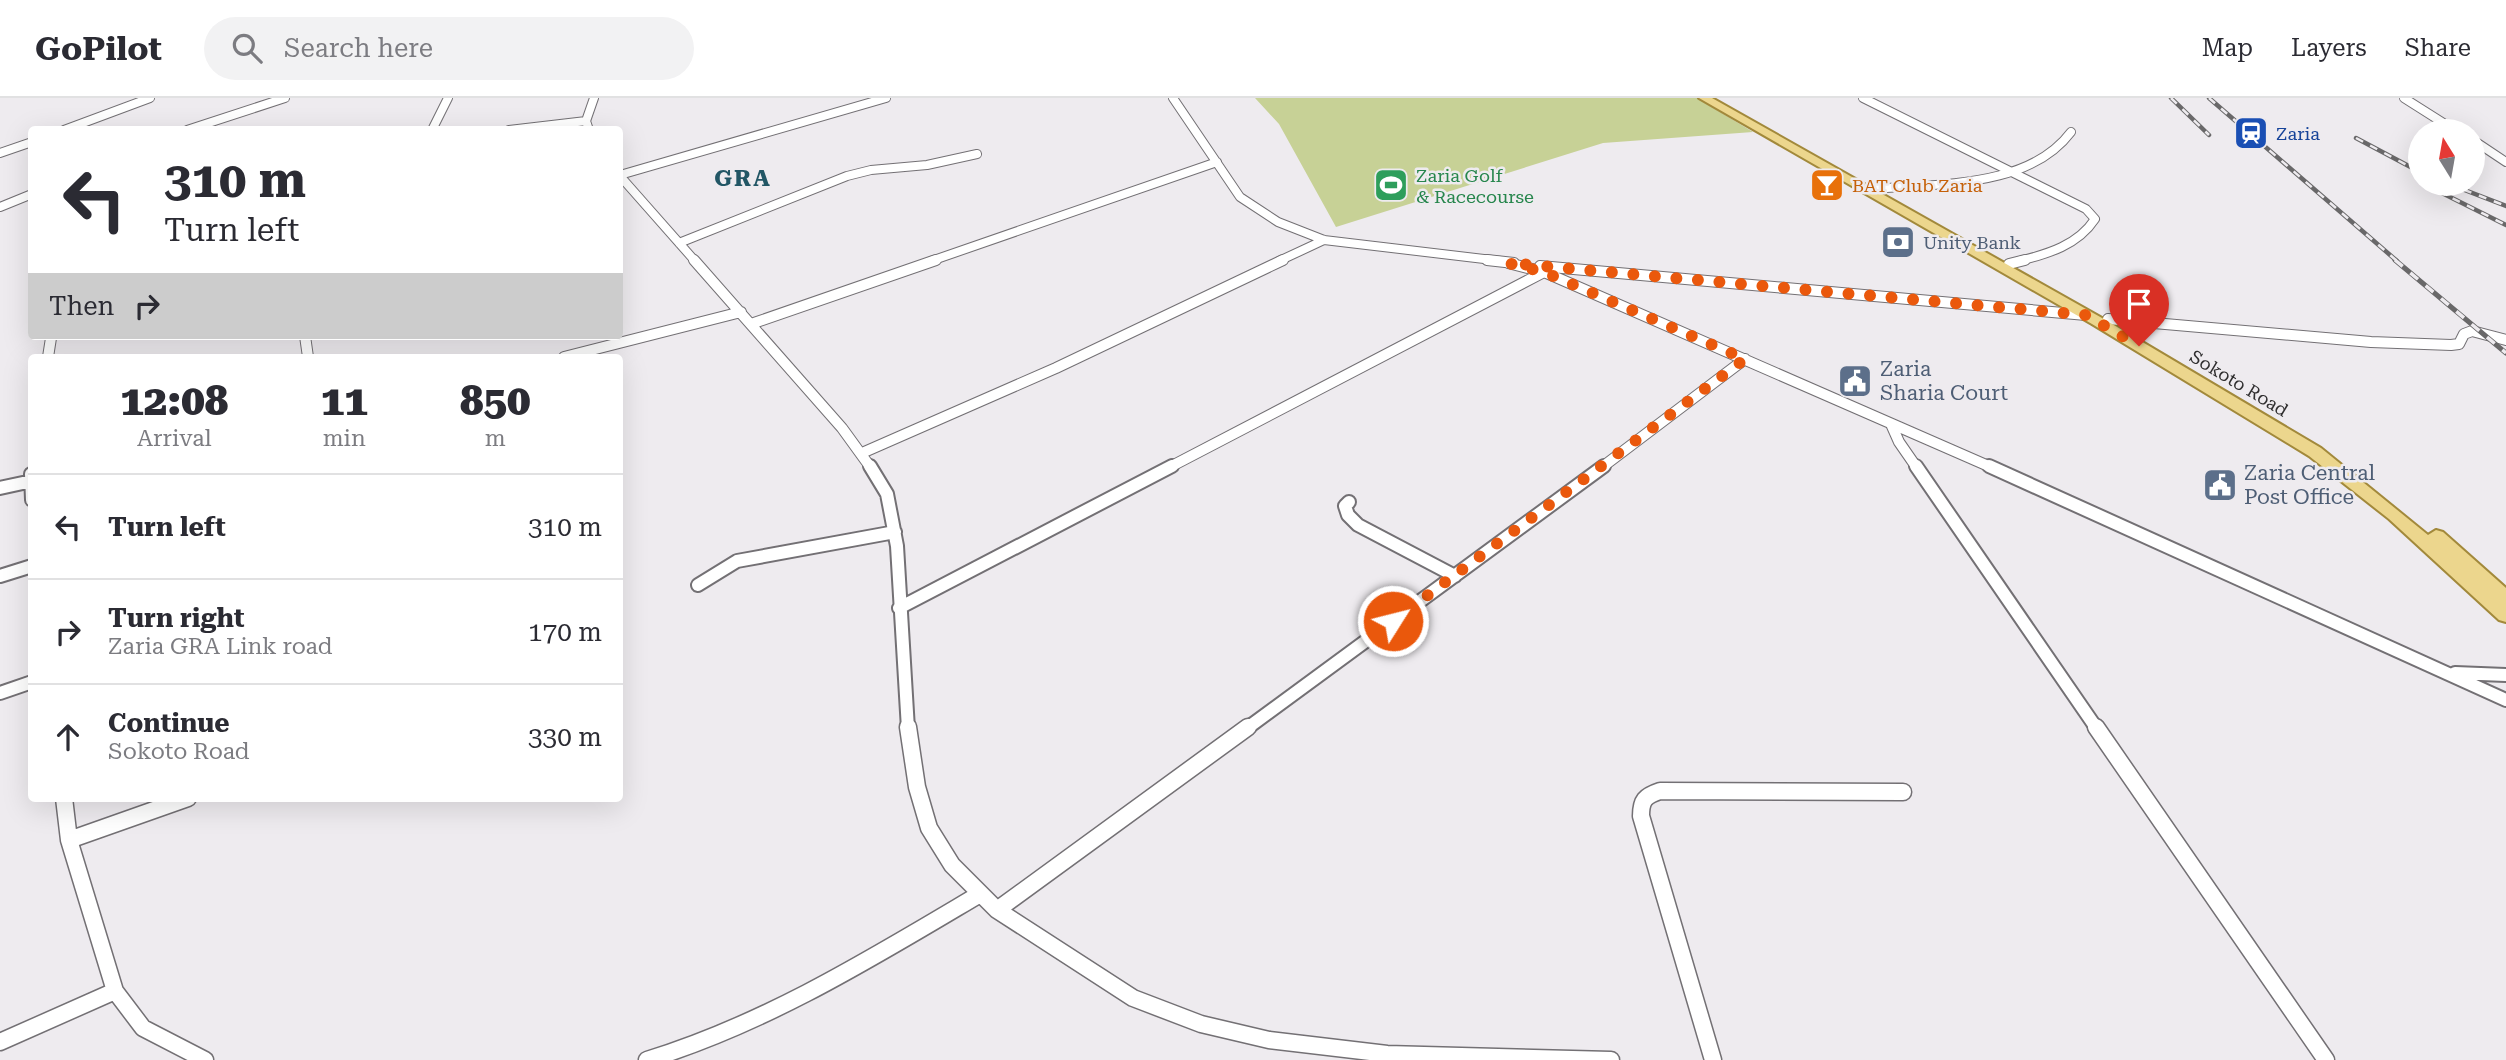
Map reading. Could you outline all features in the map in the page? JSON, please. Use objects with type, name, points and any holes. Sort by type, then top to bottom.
[{"type":"main road","name":"Sokoto Road","points":[[1704,98],[2086,315],[2315,452],[2395,515],[2506,616]]},
{"type":"main road","name":"Sokoto Road","points":[[1715,98],[2108,319],[2329,451],[2411,514],[2506,598]]},
{"type":"street","points":[[75,126],[150,98]]},
{"type":"street","points":[[199,126],[285,98]]},
{"type":"street","points":[[434,126],[449,98]]},
{"type":"street","points":[[588,126],[586,121],[594,98]]},
{"type":"street","points":[[623,175],[886,98]]},
{"type":"street","points":[[1173,98],[1240,197],[1278,222],[1324,240],[1508,263],[2086,315]]},
{"type":"street","points":[[1863,98],[2086,209],[2095,219],[2086,230],[2068,243],[2009,264]]},
{"type":"street","points":[[2404,98],[2437,119]]},
{"type":"street","points":[[543,126],[586,121]]},
{"type":"street","points":[[1877,189],[1994,177],[2012,172],[2050,156],[2071,132]]},
{"type":"street","points":[[0,153],[28,143]]},
{"type":"street","points":[[2485,148],[2506,162]]},
{"type":"street","points":[[680,243],[847,176],[871,170],[927,166],[977,154]]},
{"type":"street","points":[[751,324],[1217,162]]},
{"type":"street","points":[[623,179],[862,453],[887,494],[895,532],[908,735],[917,787],[929,828],[952,865],[980,894],[997,909],[1133,998],[1214,1027],[1269,1040],[1387,1054],[1611,1060]]},
{"type":"street","points":[[0,207],[28,196]]},
{"type":"street","points":[[862,453],[1056,368],[1324,240]]},
{"type":"street","points":[[1508,263],[1544,272],[1745,359],[2506,700]]},
{"type":"street","points":[[899,608],[1544,272]]},
{"type":"street","points":[[576,354],[741,312]]},
{"type":"street","points":[[2108,319],[2400,344],[2459,344],[2464,334],[2472,331],[2506,340]]},
{"type":"street","points":[[997,909],[1455,576],[1745,359]]},
{"type":"street","points":[[1891,424],[1907,453],[2326,1060]]},
{"type":"street","points":[[0,488],[28,480]]},
{"type":"street","points":[[1349,502],[1345,506],[1358,525],[1455,576]]},
{"type":"street","points":[[698,585],[737,561],[895,532]]},
{"type":"street","points":[[0,576],[28,567]]},
{"type":"street","points":[[2448,673],[2506,675]]},
{"type":"street","points":[[0,693],[28,683]]},
{"type":"street","points":[[1713,1060],[1642,816],[1641,804],[1646,796],[1660,791],[1903,792]]},
{"type":"street","points":[[64,802],[69,840],[116,991],[143,1028],[205,1060]]},
{"type":"street","points":[[69,840],[177,802]]},
{"type":"street","points":[[647,1060],[746,1026],[980,894]]},
{"type":"street","points":[[0,1042],[116,991]]},
{"type":"green space","name":"Zaria Golf & Racecourse","points":[[1255,98],[1697,98],[1753,132],[1603,143],[1336,227],[1279,124]]},
{"type":"railway","points":[[2171,98],[2209,135]]},
{"type":"railway","points":[[2209,98],[2397,261]]},
{"type":"railway","points":[[2356,138],[2408,166]]},
{"type":"railway","points":[[2448,196],[2506,225]]},
{"type":"railway","points":[[2480,196],[2506,206]]},
{"type":"railway","points":[[2395,260],[2506,353]]},
{"type":"place","name":"Zaria","points":[[2251,133]]},
{"type":"place","name":"Zaria Golf & Racecourse","points":[[1391,185]]},
{"type":"place","name":"BAT Club Zaria","points":[[1827,185]]},
{"type":"place","name":"Unity Bank","points":[[1898,242]]},
{"type":"place","name":"Zaria Sharia Court","points":[[1855,381]]},
{"type":"place","name":"Zaria Central Post Office","points":[[2220,485]]},
{"type":"district","name":"GRA","points":[[743,178]]},
{"type":"route","points":[[1393,621],[1479,560],[1745,359],[1544,272],[1508,263],[2086,315],[2139,346]]}]
